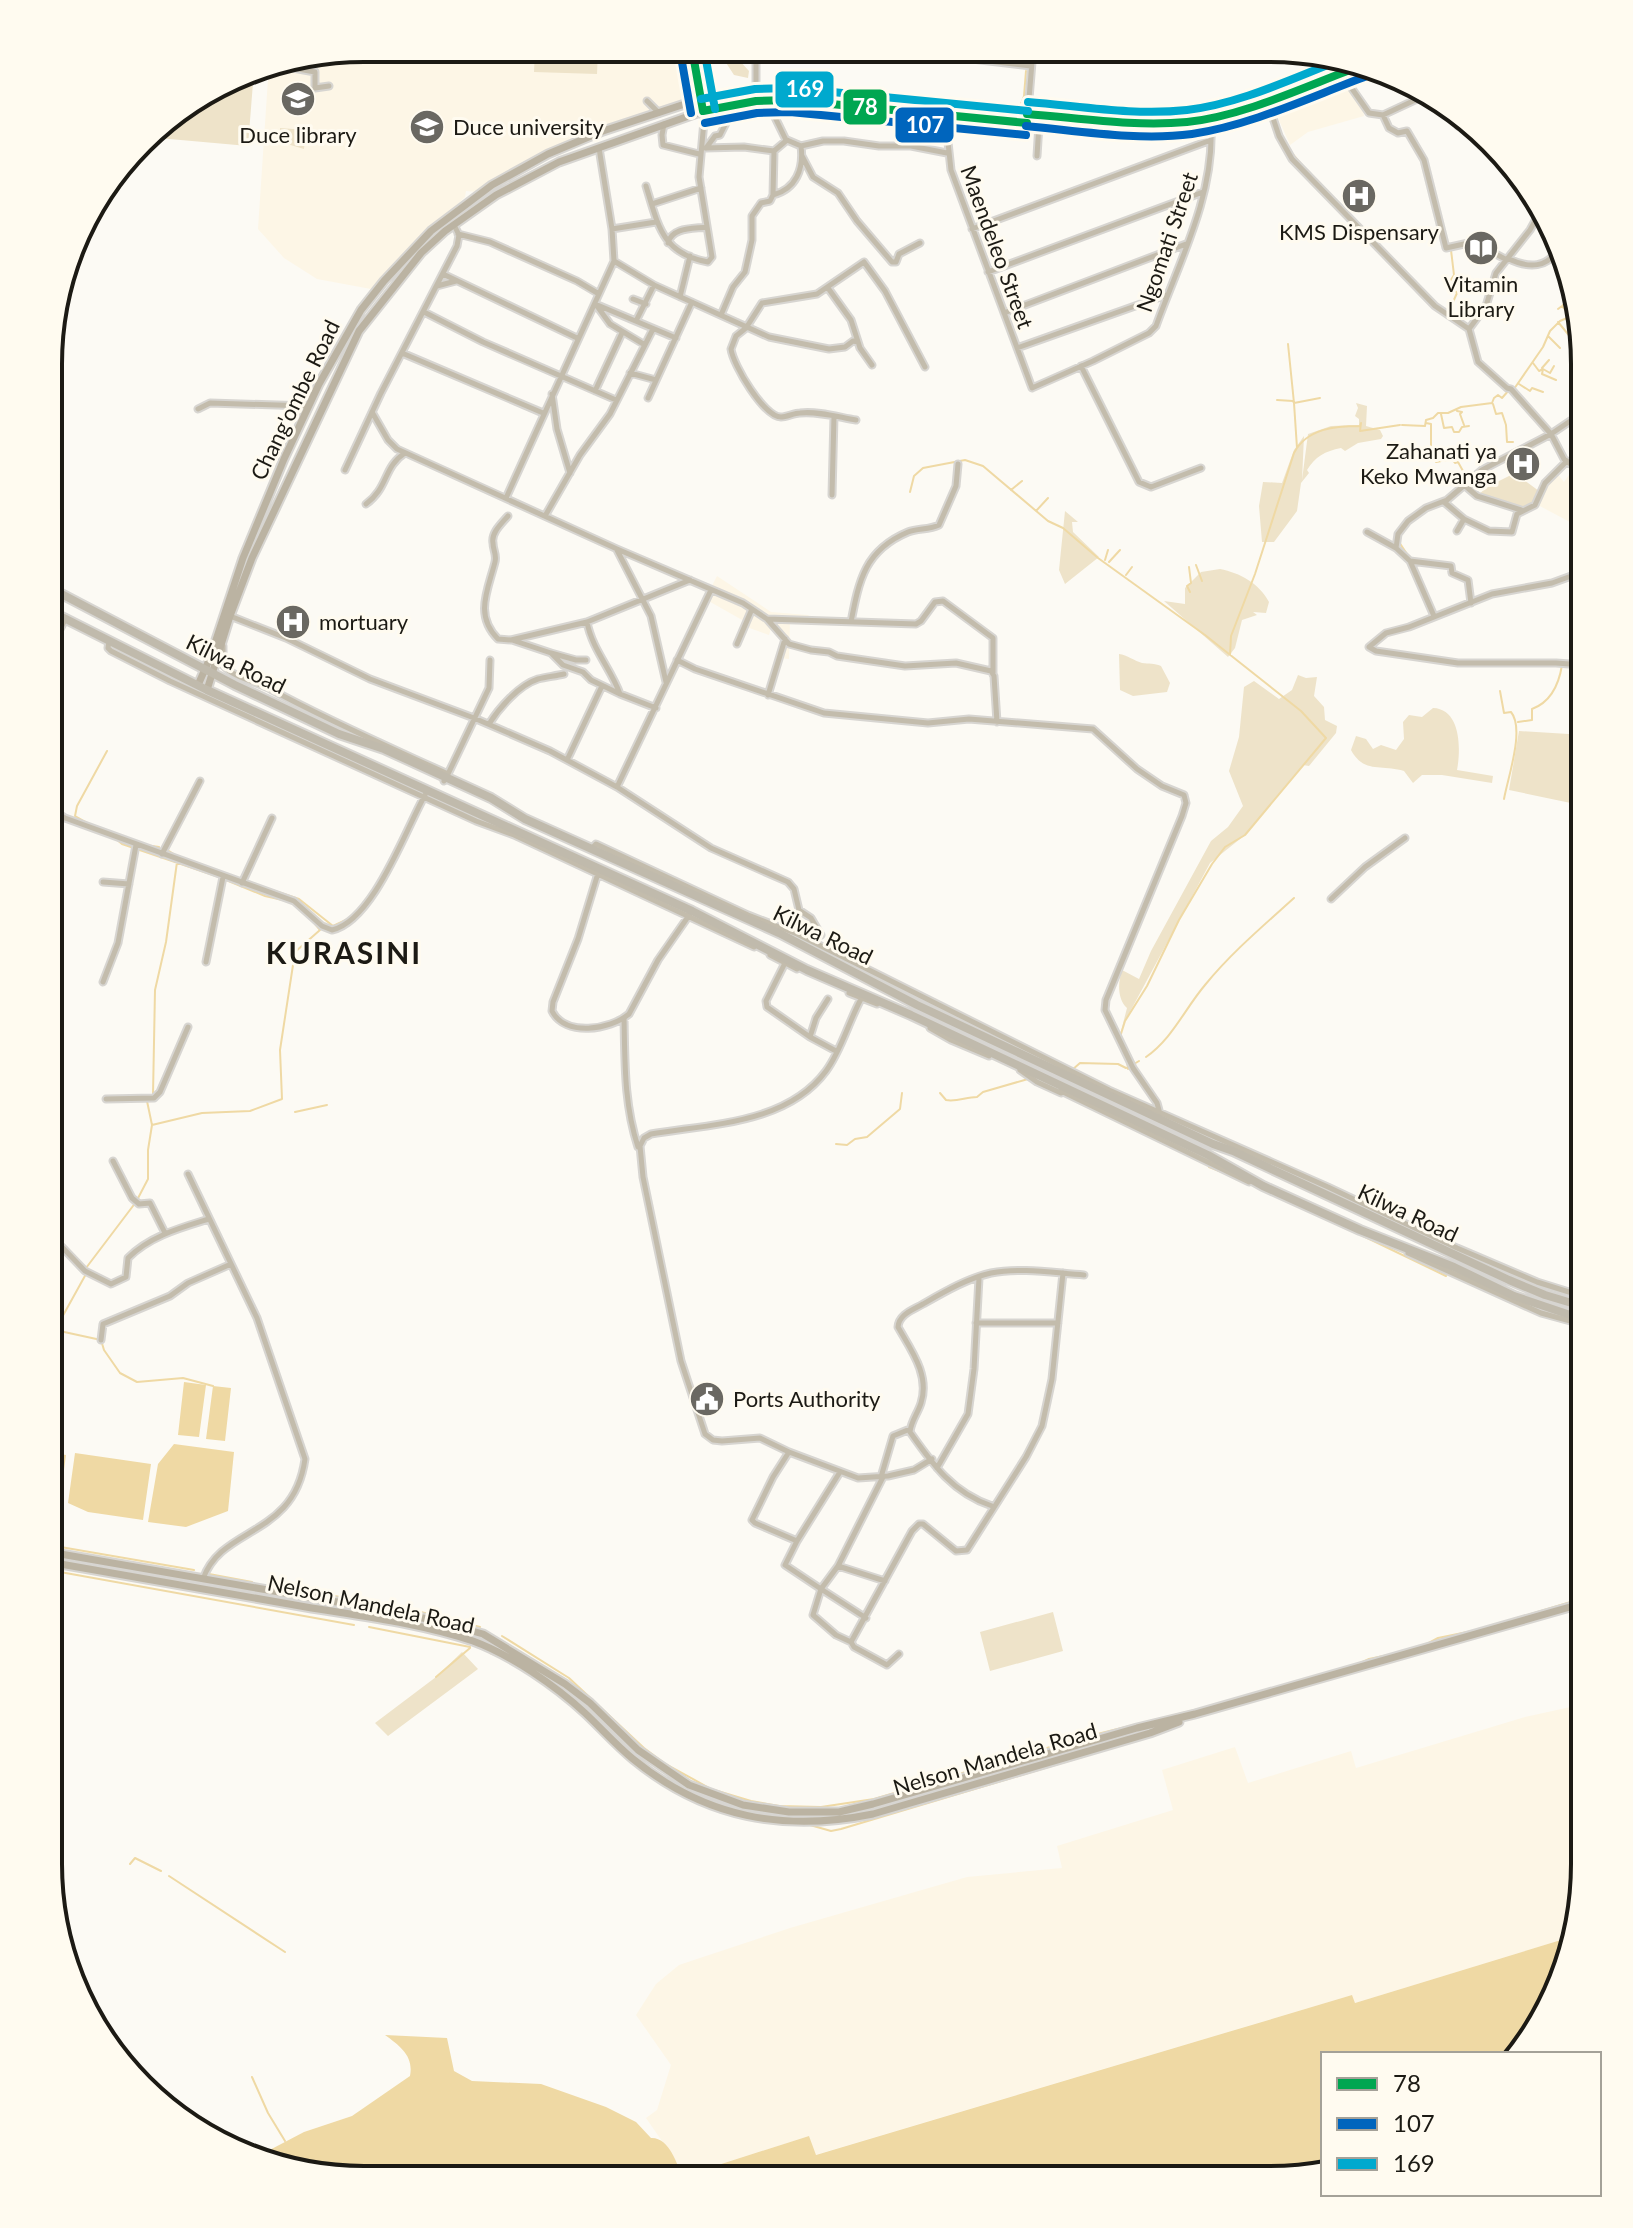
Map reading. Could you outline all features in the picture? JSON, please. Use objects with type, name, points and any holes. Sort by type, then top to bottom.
[{"type":"highway","name":"Kilwa Road","points":[[62,594],[194,665],[339,734],[384,749],[491,798],[525,819],[779,933],[917,1005],[1160,1116],[1213,1144],[1509,1280],[1571,1303]]},
{"type":"highway","name":"Kilwa Road","points":[[62,616],[207,690],[426,794],[690,913],[786,962],[911,1015],[1062,1090],[1208,1155],[1263,1186],[1454,1267],[1514,1296],[1571,1317]]},
{"type":"main road","name":"Chang'ombe Road","points":[[214,657],[243,558],[284,459],[337,351],[361,310],[384,281],[443,221],[492,185],[548,154],[603,131],[703,98],[756,94],[856,95],[1145,124],[1189,122],[1232,113],[1345,72]]},
{"type":"main road","name":"Chang'ombe Road","points":[[198,685],[208,672],[223,639],[252,558],[352,343],[381,301],[421,253],[454,224],[531,175],[664,124],[731,104],[767,100],[817,102],[1167,134],[1211,127],[1360,76]]},
{"type":"main road","points":[[194,665],[214,657],[224,680]]},
{"type":"main road","name":"Chang'ombe Road","points":[[207,690],[208,672]]},
{"type":"main road","name":"Nelson Mandela Road","points":[[62,1554],[433,1620],[483,1634],[565,1684],[638,1750],[689,1785],[766,1810],[810,1813],[839,1812],[873,1804],[1571,1607]]},
{"type":"main road","name":"Nelson Mandela Road","points":[[62,1564],[429,1629],[476,1642],[559,1691],[634,1760],[687,1795],[741,1815],[788,1822],[840,1821],[873,1814],[1150,1733],[1195,1714]]},
{"type":"street","points":[[646,186],[656,222],[668,243],[690,256],[706,262],[711,260],[698,163],[703,98],[695,62]]},
{"type":"street","points":[[756,62],[756,94]]},
{"type":"street","points":[[999,62],[1031,66]]},
{"type":"street","points":[[1027,123],[1032,62]]},
{"type":"street","points":[[301,69],[315,72],[315,88],[329,86]]},
{"type":"street","points":[[1348,83],[1366,111],[1383,115],[1416,100]]},
{"type":"street","points":[[767,100],[786,140],[801,146],[823,141],[844,141],[911,146],[947,153]]},
{"type":"street","points":[[647,101],[660,113]]},
{"type":"street","points":[[698,163],[705,148],[715,136],[720,135],[731,104]]},
{"type":"street","points":[[1270,109],[1279,136],[1292,159],[1435,306],[1469,329],[1478,362],[1511,389],[1551,434],[1571,465]]},
{"type":"street","name":"Maendeleo Street","points":[[945,115],[951,170],[1032,388]]},
{"type":"street","points":[[1383,115],[1389,128],[1398,133],[1407,131],[1424,160],[1446,248],[1473,242],[1508,259],[1538,265],[1552,258]]},
{"type":"street","points":[[664,124],[663,145],[699,154]]},
{"type":"street","points":[[1037,156],[1039,124]]},
{"type":"street","name":"Ngomati Street","points":[[1032,388],[1149,333],[1156,326],[1204,192],[1211,127]]},
{"type":"street","points":[[721,315],[733,287],[745,272],[752,240],[752,216],[761,203],[770,201],[773,195],[774,151],[786,140]]},
{"type":"street","points":[[972,229],[1211,140]]},
{"type":"street","points":[[773,195],[790,187],[799,173],[801,146]]},
{"type":"street","points":[[705,148],[744,147],[774,151]]},
{"type":"street","points":[[506,498],[614,261],[599,148]]},
{"type":"street","points":[[802,156],[813,177],[838,193],[892,262],[896,262],[899,254],[920,243]]},
{"type":"street","points":[[652,204],[701,188]]},
{"type":"street","points":[[988,272],[1204,192]]},
{"type":"street","points":[[1469,329],[1486,306],[1496,273],[1535,221]]},
{"type":"street","points":[[612,229],[656,222]]},
{"type":"street","points":[[345,470],[457,246],[454,224]]},
{"type":"street","points":[[668,243],[675,232],[707,227]]},
{"type":"street","points":[[457,234],[490,242],[599,294]]},
{"type":"street","points":[[1004,313],[1187,243]]},
{"type":"street","points":[[680,297],[690,256]]},
{"type":"street","points":[[614,261],[654,285],[746,328],[816,348],[841,348],[853,341],[858,342]]},
{"type":"street","points":[[856,420],[812,413],[781,417],[767,409],[748,385],[731,355],[736,336],[746,328],[762,303],[810,296],[828,288],[864,262],[885,291],[925,367]]},
{"type":"street","points":[[443,274],[577,338]]},
{"type":"street","points":[[437,286],[457,280]]},
{"type":"street","points":[[636,321],[654,285]]},
{"type":"street","points":[[828,288],[851,320],[858,342],[872,365]]},
{"type":"street","points":[[1017,348],[1167,295]]},
{"type":"street","points":[[633,299],[646,304]]},
{"type":"street","points":[[648,398],[692,302]]},
{"type":"street","points":[[596,305],[676,338]]},
{"type":"street","points":[[596,305],[605,319],[622,333],[645,345]]},
{"type":"street","points":[[424,312],[483,342],[616,400]]},
{"type":"street","points":[[545,516],[610,414],[653,329]]},
{"type":"street","points":[[595,391],[622,333]]},
{"type":"street","points":[[402,353],[543,413]]},
{"type":"street","points":[[1081,366],[1139,482],[1151,487],[1201,468]]},
{"type":"street","points":[[630,373],[656,380]]},
{"type":"street","points":[[552,393],[557,429],[570,473]]},
{"type":"street","points":[[198,409],[209,403],[309,406]]},
{"type":"street","points":[[372,412],[388,440],[405,453],[752,609],[767,619],[785,639],[800,648],[905,666],[956,663],[994,674]]},
{"type":"street","points":[[832,495],[834,416]]},
{"type":"street","points":[[1396,548],[1398,534],[1408,521],[1426,508],[1444,502],[1482,470],[1571,420]]},
{"type":"street","points":[[366,504],[383,488],[392,463],[405,453]]},
{"type":"street","points":[[1463,484],[1477,496],[1528,510],[1535,505],[1545,483],[1566,461]]},
{"type":"street","points":[[851,622],[860,581],[868,563],[878,551],[909,531],[939,525],[956,486],[958,464]]},
{"type":"street","points":[[1444,502],[1464,519],[1483,529],[1508,534],[1512,532],[1516,515],[1521,510]]},
{"type":"street","points":[[508,516],[494,534],[492,542],[495,560],[484,618],[498,639],[586,660]]},
{"type":"street","points":[[1457,531],[1464,519]]},
{"type":"street","points":[[1367,532],[1396,548],[1410,561],[1434,616]]},
{"type":"street","points":[[617,549],[651,616],[666,684]]},
{"type":"street","points":[[1410,561],[1451,566],[1452,573],[1468,580],[1471,603]]},
{"type":"street","points":[[1571,576],[1552,583],[1492,594],[1386,633],[1369,647],[1376,651],[1457,663],[1571,664]]},
{"type":"street","points":[[511,640],[587,622],[690,580]]},
{"type":"street","points":[[617,787],[711,589]]},
{"type":"street","points":[[767,619],[916,624],[935,602],[943,601],[993,638],[997,722]]},
{"type":"street","points":[[737,644],[752,609]]},
{"type":"street","points":[[230,616],[286,638],[370,679],[489,724],[567,760],[617,787],[711,848],[788,882],[794,889],[799,910],[811,918],[821,935]]},
{"type":"street","points":[[62,626],[66,618]]},
{"type":"street","points":[[587,622],[591,637],[612,672],[620,694]]},
{"type":"street","points":[[223,639],[223,665],[230,673],[265,686],[446,778],[489,688],[490,660]]},
{"type":"street","points":[[768,695],[785,639]]},
{"type":"street","points":[[62,816],[294,901],[327,930],[336,930],[355,917],[370,901],[426,794],[170,681],[111,651],[109,641]]},
{"type":"street","points":[[551,653],[563,665],[583,672],[602,686],[656,708]]},
{"type":"street","points":[[677,660],[824,713],[928,723],[956,719],[1093,729],[1137,769],[1186,798],[1182,816],[1106,1000],[1105,1010],[1133,1068],[1157,1103],[1160,1116],[1328,1187],[1457,1248],[1537,1282],[1571,1293]]},
{"type":"street","points":[[489,724],[498,710],[527,685],[537,679],[564,674]]},
{"type":"street","points":[[567,760],[602,686]]},
{"type":"street","points":[[162,854],[200,781]]},
{"type":"street","points":[[242,883],[272,818]]},
{"type":"street","points":[[1331,899],[1365,867],[1405,838]]},
{"type":"street","points":[[103,982],[118,943],[136,845]]},
{"type":"street","points":[[598,871],[552,1011],[559,1021],[583,1029],[607,1026],[629,1014],[658,960],[690,913]]},
{"type":"street","points":[[206,962],[223,877]]},
{"type":"street","points":[[103,882],[129,884]]},
{"type":"street","points":[[786,962],[766,1005],[810,1037],[836,1051]]},
{"type":"street","points":[[863,997],[826,1072],[787,1105],[759,1116],[651,1134],[644,1138],[640,1146],[647,1199],[681,1361],[702,1431],[717,1441],[760,1438],[858,1478],[882,1477],[914,1470],[932,1459]]},
{"type":"street","points":[[810,1037],[816,1018],[828,999]]},
{"type":"street","points":[[624,1018],[626,1098],[629,1120],[641,1158]]},
{"type":"street","points":[[106,1099],[154,1098],[160,1092],[188,1027]]},
{"type":"street","points":[[113,1161],[132,1198],[139,1204],[150,1203],[165,1233]]},
{"type":"street","points":[[188,1174],[257,1318],[305,1459],[302,1476],[286,1507],[270,1521],[219,1553],[211,1560],[203,1579]]},
{"type":"street","points":[[62,1247],[85,1271],[111,1284],[126,1277],[130,1255],[165,1233],[209,1219]]},
{"type":"street","points":[[101,1340],[103,1324],[170,1296],[188,1283],[231,1264]]},
{"type":"street","points":[[899,1654],[887,1665],[836,1635],[813,1615],[821,1589],[838,1566],[882,1477],[893,1436],[910,1429],[921,1404],[924,1386],[917,1360],[898,1322],[903,1315],[940,1294],[998,1272],[1084,1275]]},
{"type":"street","points":[[851,1642],[919,1524],[956,1551],[962,1552],[973,1542],[992,1506],[1026,1457],[1042,1426],[1052,1379],[1063,1273]]},
{"type":"street","points":[[936,1469],[968,1414],[979,1278]]},
{"type":"street","points":[[976,1323],[1058,1323]]},
{"type":"street","points":[[910,1429],[936,1469],[964,1494],[992,1506]]},
{"type":"street","points":[[789,1452],[752,1521],[797,1541]]},
{"type":"street","points":[[840,1472],[797,1541],[786,1568],[866,1618]]},
{"type":"street","points":[[838,1566],[885,1581]]},
{"type":"shaded area","points":[[364,62],[688,62],[697,97],[598,130],[534,158],[477,192],[466,191],[465,197],[371,289],[317,279],[284,258],[258,229],[268,78],[305,68]]},
{"type":"shaded area","points":[[534,62],[597,62],[597,74],[534,72]]},
{"type":"shaded area","points":[[726,62],[741,62],[749,71],[748,78],[734,75]]},
{"type":"shaded area","points":[[253,83],[248,146],[163,138],[213,102]]},
{"type":"shaded area","points":[[1346,83],[1363,109],[1364,116],[1308,132],[1290,145],[1274,109]]},
{"type":"shaded area","points":[[280,128],[306,130],[304,149],[287,144],[280,138]]},
{"type":"shaded area","points":[[1356,403],[1367,406],[1366,426],[1380,430],[1381,439],[1358,443],[1345,451],[1335,449],[1317,458],[1301,483],[1297,511],[1274,542],[1262,542],[1259,506],[1263,482],[1282,483],[1294,450],[1304,436],[1302,480],[1308,434],[1331,426],[1359,425],[1359,419],[1355,416]]},
{"type":"shaded area","points":[[1519,471],[1524,480],[1539,491],[1535,503],[1528,509],[1476,497],[1487,487]]},
{"type":"shaded area","points":[[1556,472],[1564,482],[1571,472],[1571,523],[1536,504]]},
{"type":"shaded area","points":[[1065,511],[1078,522],[1072,522],[1073,532],[1099,557],[1065,584],[1059,570]]},
{"type":"shaded area","points":[[1220,569],[1248,580],[1260,589],[1269,602],[1266,613],[1253,612],[1257,615],[1242,620],[1235,648],[1228,657],[1164,601],[1185,604],[1185,588],[1201,572]]},
{"type":"shaded area","points":[[717,576],[771,612],[812,618],[811,623],[790,621],[789,659],[779,658],[785,640],[775,629],[771,628],[769,635],[744,626],[744,621],[705,599]]},
{"type":"shaded area","points":[[1119,654],[1161,666],[1170,683],[1167,692],[1133,696],[1120,690]]},
{"type":"shaded area","points":[[1298,675],[1317,677],[1314,696],[1324,707],[1325,720],[1337,726],[1336,733],[1309,766],[1303,765],[1245,835],[1210,863],[1125,1021],[1119,1039],[1127,1008],[1119,990],[1122,970],[1139,979],[1211,841],[1228,827],[1243,806],[1229,771],[1239,737],[1244,687],[1254,681],[1279,699],[1292,690]]},
{"type":"shaded area","points":[[1433,708],[1449,715],[1454,723],[1459,741],[1457,770],[1493,776],[1492,783],[1422,775],[1413,783],[1404,771],[1367,765],[1356,758],[1351,750],[1356,736],[1366,739],[1373,749],[1381,745],[1396,750],[1404,739],[1403,722],[1409,715],[1422,717]]},
{"type":"shaded area","points":[[1519,731],[1571,734],[1571,803],[1509,790]]},
{"type":"shaded area","points":[[184,1382],[206,1385],[199,1437],[178,1435]]},
{"type":"shaded area","points":[[213,1386],[231,1388],[225,1441],[206,1439]]},
{"type":"shaded area","points":[[174,1444],[234,1452],[228,1511],[186,1527],[148,1522],[158,1464]]},
{"type":"shaded area","points":[[75,1453],[151,1464],[143,1520],[88,1512],[68,1503]]},
{"type":"shaded area","points":[[62,1454],[66,1455],[62,1485]]},
{"type":"shaded area","points":[[1053,1612],[1063,1651],[990,1671],[980,1632]]},
{"type":"shaded area","points":[[462,1652],[478,1669],[388,1736],[375,1723],[436,1677]]},
{"type":"shaded area","points":[[1571,1707],[1571,1864],[1561,1940],[1355,2003],[1352,1995],[815,2155],[809,2136],[715,2166],[678,2166],[646,2118],[657,2110],[671,2065],[636,2015],[656,1984],[679,1965],[790,1928],[967,1877],[1062,1868],[1057,1846],[1173,1810],[1162,1770],[1235,1747],[1248,1783],[1351,1751],[1356,1768],[1525,1717]]},
{"type":"shaded area","points":[[1561,1940],[1540,1998],[1506,2052],[1321,2052],[1321,2161],[1269,2166],[715,2166],[809,2136],[816,2155],[1352,1995],[1355,2003]]},
{"type":"shaded area","points":[[385,2035],[447,2038],[454,2071],[472,2081],[541,2084],[606,2107],[636,2122],[651,2138],[663,2142],[678,2166],[364,2166],[305,2160],[269,2151],[304,2132],[352,2116],[410,2076],[410,2063],[401,2048]]},
{"type":"waterway","points":[[1019,109],[1024,96],[1026,71]]},
{"type":"waterway","points":[[736,93],[762,92]]},
{"type":"waterway","points":[[1277,122],[1283,138]]},
{"type":"waterway","points":[[1290,151],[1306,170]]},
{"type":"waterway","points":[[1449,311],[1457,293],[1449,283],[1454,275],[1451,250]]},
{"type":"waterway","points":[[1540,266],[1551,261]]},
{"type":"waterway","points":[[1558,309],[1562,306],[1566,310]]},
{"type":"waterway","points":[[1514,389],[1543,347],[1550,331],[1567,318]]},
{"type":"waterway","points":[[1558,322],[1569,335]]},
{"type":"waterway","points":[[1548,336],[1560,348]]},
{"type":"waterway","points":[[1288,344],[1294,403],[1320,398]]},
{"type":"waterway","points":[[1542,368],[1549,360]]},
{"type":"waterway","points":[[1533,363],[1539,371],[1543,369],[1542,374],[1556,380]]},
{"type":"waterway","points":[[1543,369],[1550,373],[1554,366]]},
{"type":"waterway","points":[[1519,384],[1530,391],[1532,388],[1543,392]]},
{"type":"waterway","points":[[1402,425],[1425,426],[1426,420],[1438,413],[1492,403],[1494,398],[1498,395],[1502,398],[1509,390]]},
{"type":"waterway","points":[[1277,400],[1294,403],[1297,448]]},
{"type":"waterway","points":[[1493,404],[1496,414],[1502,413],[1507,442],[1513,442]]},
{"type":"waterway","points":[[1457,411],[1462,412],[1464,425]]},
{"type":"waterway","points":[[1441,414],[1444,428],[1452,427],[1454,432],[1459,432],[1462,427],[1469,426]]},
{"type":"waterway","points":[[1230,655],[1231,636],[1255,574],[1294,453],[1306,438],[1323,430],[1360,426],[1361,423],[1360,431],[1400,425]]},
{"type":"waterway","points":[[1426,423],[1431,424],[1431,447],[1436,462],[1452,459],[1458,462],[1468,480]]},
{"type":"waterway","points":[[910,492],[914,476],[923,468],[965,460],[983,466],[1048,521],[1063,528],[1098,558],[1205,635],[1301,711],[1326,738],[1245,835],[1225,847],[1212,864],[1125,1021],[1120,1037]]},
{"type":"waterway","points":[[1011,490],[1022,481]]},
{"type":"waterway","points":[[1036,511],[1048,498]]},
{"type":"waterway","points":[[1399,542],[1409,557]]},
{"type":"waterway","points":[[1105,560],[1108,550]]},
{"type":"waterway","points":[[1109,562],[1120,550]]},
{"type":"waterway","points":[[1196,565],[1202,581]]},
{"type":"waterway","points":[[1126,575],[1132,567]]},
{"type":"waterway","points":[[1189,567],[1191,583],[1187,586],[1190,592]]},
{"type":"waterway","points":[[1518,722],[1532,720],[1532,709],[1553,692],[1562,665]]},
{"type":"waterway","points":[[1500,691],[1504,713],[1511,712],[1516,730],[1504,799]]},
{"type":"waterway","points":[[91,825],[75,816],[77,806],[107,751]]},
{"type":"waterway","points":[[116,839],[122,844],[219,877]]},
{"type":"waterway","points":[[145,845],[159,847]]},
{"type":"waterway","points":[[169,851],[178,857]]},
{"type":"waterway","points":[[153,1095],[155,990],[166,942],[177,862]]},
{"type":"waterway","points":[[226,880],[265,896],[287,901]]},
{"type":"waterway","points":[[263,887],[299,899],[333,926],[348,919]]},
{"type":"waterway","points":[[1146,1057],[1163,1042],[1226,962],[1294,898]]},
{"type":"waterway","points":[[152,1125],[202,1113],[250,1111],[282,1099],[280,1050],[295,952],[320,930],[311,919]]},
{"type":"waterway","points":[[950,1016],[1013,1045]]},
{"type":"waterway","points":[[1127,1060],[1128,1069]]},
{"type":"waterway","points":[[1134,1064],[1139,1061]]},
{"type":"waterway","points":[[1072,1070],[1080,1063],[1118,1064],[1126,1068]]},
{"type":"waterway","points":[[940,1093],[946,1100],[977,1097],[983,1092],[1028,1079]]},
{"type":"waterway","points":[[836,1144],[847,1145],[855,1139],[867,1137],[900,1109],[902,1093]]},
{"type":"waterway","points":[[86,1268],[136,1202],[148,1179],[152,1125],[147,1101]]},
{"type":"waterway","points":[[295,1112],[327,1105]]},
{"type":"waterway","points":[[1209,1167],[1227,1174]]},
{"type":"waterway","points":[[1288,1202],[1351,1230]]},
{"type":"waterway","points":[[1361,1235],[1446,1276]]},
{"type":"waterway","points":[[62,1317],[86,1274]]},
{"type":"waterway","points":[[62,1332],[101,1340],[120,1373],[137,1382],[183,1378],[213,1386]]},
{"type":"waterway","points":[[62,1547],[194,1570]]},
{"type":"waterway","points":[[62,1572],[354,1625]]},
{"type":"waterway","points":[[209,1574],[252,1582]]},
{"type":"waterway","points":[[274,1585],[406,1609]]},
{"type":"waterway","points":[[1425,1645],[1438,1638],[1477,1630],[1571,1602]]},
{"type":"waterway","points":[[413,1610],[480,1627]]},
{"type":"waterway","points":[[369,1627],[470,1647]]},
{"type":"waterway","points":[[502,1636],[569,1678],[664,1763],[711,1789],[779,1806],[821,1807],[874,1799],[1081,1738],[1203,1708]]},
{"type":"waterway","points":[[436,1677],[470,1648]]},
{"type":"waterway","points":[[490,1653],[500,1657]]},
{"type":"waterway","points":[[1356,1665],[1388,1655]]},
{"type":"waterway","points":[[1275,1688],[1350,1666]]},
{"type":"waterway","points":[[810,1825],[831,1831],[841,1829],[1085,1756]]},
{"type":"waterway","points":[[639,1768],[650,1776]]},
{"type":"waterway","points":[[735,1816],[768,1822]]},
{"type":"waterway","points":[[130,1864],[135,1858],[161,1871]]},
{"type":"waterway","points":[[169,1876],[285,1952]]},
{"type":"waterway","points":[[252,2077],[285,2141]]},
{"type":"transit line","name":"107","points":[[682,62],[691,113]]},
{"type":"transit line","name":"78","points":[[694,62],[703,111]]},
{"type":"transit line","name":"169","points":[[706,62],[715,109]]},
{"type":"transit line","name":"169","points":[[1028,102],[1127,111],[1187,110],[1227,102],[1323,67]]},
{"type":"transit line","name":"78","points":[[1027,114],[1127,123],[1187,122],[1254,107],[1346,72]]},
{"type":"transit line","name":"107","points":[[1026,126],[1130,136],[1192,134],[1259,117],[1364,77]]},
{"type":"transit line","name":"169","points":[[701,99],[755,89],[791,88],[1028,111]]},
{"type":"transit line","name":"78","points":[[703,111],[756,101],[790,100],[1027,123]]},
{"type":"transit line","name":"107","points":[[705,123],[757,113],[790,112],[1026,135]]},
{"type":"place","name":"Duce library","points":[[298,99]]},
{"type":"place","name":"Duce university","points":[[427,127]]},
{"type":"place","name":"KMS Dispensary","points":[[1359,196]]},
{"type":"place","name":"Vitamin Library","points":[[1481,248]]},
{"type":"place","name":"Zahanati ya Keko Mwanga","points":[[1523,464]]},
{"type":"place","name":"mortuary","points":[[293,622]]},
{"type":"place","name":"Ports Authority","points":[[707,1399]]},
{"type":"district","name":"KURASINI","points":[[344,954]]}]
